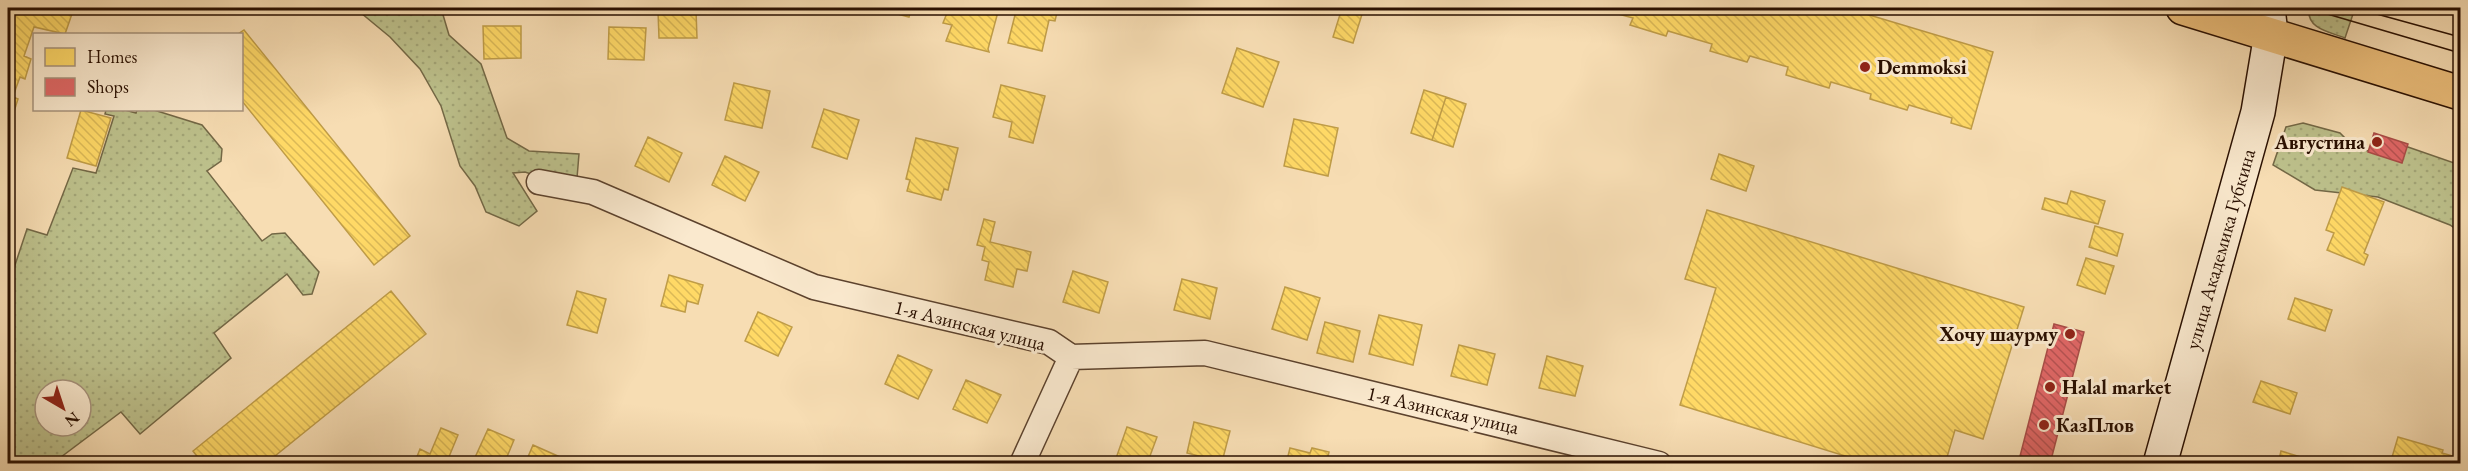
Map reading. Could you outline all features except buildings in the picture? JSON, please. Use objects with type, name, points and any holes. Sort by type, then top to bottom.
[{"type":"main road","points":[[2183,8],[2274,16],[2460,93]]},
{"type":"street","name":"улица Академика Губкина","points":[[2160,464],[2258,112],[2274,16]]},
{"type":"street","name":"1-я Азинская улица","points":[[540,182],[593,192],[814,287],[1049,342],[1071,357],[1205,353],[1659,464]]},
{"type":"street","points":[[1022,464],[1071,357]]},
{"type":"green space","points":[[355,8],[441,8],[449,35],[481,64],[507,138],[529,151],[579,154],[577,178],[553,181],[525,172],[513,173],[537,211],[519,226],[486,212],[475,186],[460,166],[441,106],[420,69],[390,37]]},
{"type":"green space","points":[[2309,8],[2355,8],[2345,38],[2315,25],[2311,21]]},
{"type":"green space","points":[[106,111],[136,113],[137,111],[157,111],[202,125],[222,149],[221,161],[207,171],[262,241],[272,234],[285,233],[319,272],[312,294],[303,295],[287,274],[214,333],[231,358],[140,434],[121,412],[93,433],[93,378],[33,378],[33,438],[86,438],[53,463],[8,463],[8,286],[27,229],[47,235],[73,168],[96,173],[114,116],[105,114]]},
{"type":"green space","points":[[2303,123],[2340,133],[2353,146],[2399,161],[2405,146],[2460,165],[2460,232],[2450,225],[2378,197],[2315,190],[2273,165],[2286,127]]},
{"type":"tram line","points":[[2307,8],[2460,53]]},
{"type":"tram line","points":[[2355,8],[2460,37]]},
{"type":"place","name":"Demmoksi","points":[[1865,67]]},
{"type":"place","name":"Августина","points":[[2377,142]]},
{"type":"place","name":"Хочу шаурму","points":[[2070,334]]},
{"type":"place","name":"Halal market","points":[[2050,387]]},
{"type":"place","name":"КазПлов","points":[[2044,425]]}]
